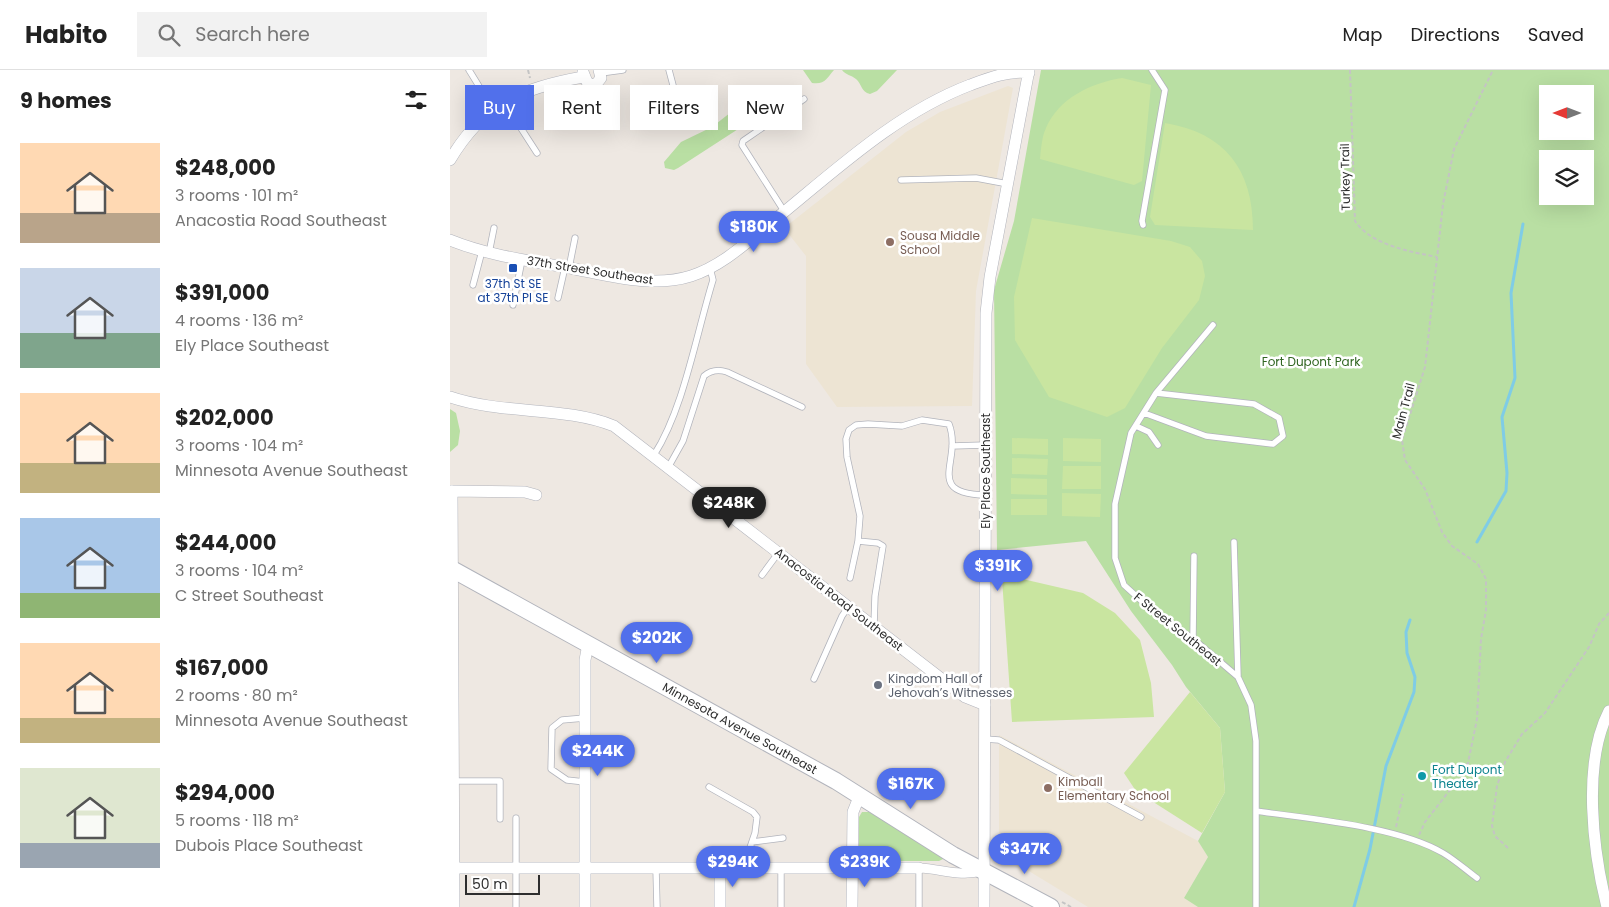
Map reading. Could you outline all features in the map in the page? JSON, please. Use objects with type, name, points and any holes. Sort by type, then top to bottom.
[{"type":"main road","name":"Minnesota Avenue Southeast","points":[[452,571],[587,647],[836,781],[852,793],[953,855],[1051,907]]},
{"type":"main road","name":"Minnesota Avenue Southeast","points":[[918,833],[942,838],[966,854],[984,870]]},
{"type":"street","points":[[534,88],[584,74],[587,82],[592,85],[597,83],[600,72]]},
{"type":"street","name":"Ely Place Southeast","points":[[984,907],[986,313],[1029,72]]},
{"type":"street","name":"37th Street Southeast","points":[[450,240],[485,252],[522,260],[657,281],[678,279],[710,268],[727,257],[884,132],[920,110],[951,94],[994,77],[1011,73],[1029,72]]},
{"type":"street","points":[[450,160],[465,136],[471,130]]},
{"type":"street","name":"Anacostia Road Southeast","points":[[450,397],[490,407],[605,422],[614,426],[669,466],[965,697],[985,705]]},
{"type":"street","points":[[454,907],[452,868],[454,781],[451,491],[525,492],[536,495]]},
{"type":"street","points":[[585,907],[587,647]]},
{"type":"street","points":[[1606,907],[1599,872],[1592,792],[1594,761],[1603,722],[1609,711]]},
{"type":"street","points":[[852,793],[852,907]]},
{"type":"street","points":[[936,869],[953,855]]},
{"type":"street","points":[[452,868],[720,870],[919,868],[968,875],[984,870]]},
{"type":"street","points":[[720,870],[720,907]]},
{"type":"lane","points":[[469,70],[478,85]]},
{"type":"lane","points":[[600,72],[622,70]]},
{"type":"lane","points":[[669,70],[673,85]]},
{"type":"lane","points":[[1143,226],[1142,221],[1166,90],[1152,70]]},
{"type":"lane","points":[[784,211],[742,145],[743,141],[804,98]]},
{"type":"lane","points":[[522,130],[536,153]]},
{"type":"lane","points":[[901,180],[976,178],[1008,184]]},
{"type":"lane","points":[[473,285],[494,228]]},
{"type":"lane","points":[[558,298],[575,238]]},
{"type":"lane","points":[[513,305],[522,260]]},
{"type":"lane","points":[[654,455],[668,433],[682,388],[714,280],[710,268]]},
{"type":"lane","name":"F Street Southeast","points":[[1213,325],[1156,393],[1131,433],[1115,504],[1115,558],[1124,585],[1145,604],[1193,639],[1238,677],[1251,705],[1256,741],[1256,907]]},
{"type":"lane","points":[[669,466],[684,441],[704,376],[709,372],[719,370],[727,372],[802,407]]},
{"type":"lane","points":[[1144,413],[1206,436],[1273,444],[1283,436],[1279,418],[1254,404],[1156,393]]},
{"type":"lane","points":[[850,578],[858,541],[860,516],[847,457],[846,439],[849,430],[856,425],[902,426],[914,421],[949,424],[953,434],[950,481],[955,490],[964,494],[985,495]]},
{"type":"lane","points":[[1136,426],[1149,432],[1158,445]]},
{"type":"lane","points":[[952,446],[985,445]]},
{"type":"lane","points":[[858,541],[878,543],[882,546],[875,596],[874,625]]},
{"type":"lane","points":[[1234,542],[1238,677]]},
{"type":"lane","points":[[762,575],[779,552]]},
{"type":"lane","points":[[1193,639],[1194,556]]},
{"type":"lane","points":[[814,679],[842,616],[849,606]]},
{"type":"lane","points":[[585,718],[562,720],[552,728],[551,769],[567,780],[585,782]]},
{"type":"lane","points":[[985,739],[999,740],[1141,817]]},
{"type":"lane","points":[[454,781],[500,781],[500,819]]},
{"type":"lane","points":[[710,786],[753,812],[757,817],[755,833],[743,870]]},
{"type":"lane","points":[[1256,811],[1394,835],[1443,853],[1477,878]]},
{"type":"lane","points":[[516,818],[516,907]]},
{"type":"lane","points":[[752,842],[783,838]]},
{"type":"lane","points":[[919,868],[919,907]]},
{"type":"lane","points":[[656,869],[657,907]]},
{"type":"lane","points":[[781,870],[781,907]]},
{"type":"path","name":"Turkey Trail","points":[[1350,70],[1355,221],[1359,227],[1376,239],[1437,257]]},
{"type":"path","name":"Main Trail","points":[[1417,842],[1425,822],[1460,777],[1468,763],[1477,719],[1481,639],[1486,610],[1486,579],[1482,570],[1447,540],[1425,488],[1405,460],[1402,440],[1425,367],[1443,204],[1454,149],[1493,70]]},
{"type":"path","points":[[1508,848],[1495,836],[1492,826],[1497,786],[1505,762],[1522,734],[1545,713],[1589,647],[1599,624],[1609,613]]},
{"type":"path","points":[[1394,835],[1403,794]]},
{"type":"shaded area","name":"Sousa Middle School","points":[[1008,86],[1013,88],[976,291],[972,406],[837,407],[806,364],[806,256],[784,228],[906,132],[940,112]]},
{"type":"shaded area","name":"Kimball Elementary School","points":[[999,735],[1198,841],[1208,857],[1184,898],[1198,907],[1088,907],[999,853]]},
{"type":"green space","points":[[803,70],[834,70],[820,83],[812,83]]},
{"type":"green space","points":[[842,70],[897,70],[877,91],[870,94],[863,90],[856,79]]},
{"type":"green space","name":"Fort Dupont Park","points":[[1041,70],[1609,70],[1609,907],[1198,907],[1184,898],[1208,857],[1198,841],[1225,792],[1220,728],[1186,687],[1172,665],[1131,611],[1086,541],[997,550],[994,290],[1014,221]]},
{"type":"green space","points":[[1122,78],[1151,85],[1142,181],[1134,185],[1040,159],[1045,131],[1059,108],[1088,88]]},
{"type":"green space","points":[[728,115],[728,130],[737,130],[678,168],[674,170],[665,168],[664,162],[681,142],[706,130],[718,130],[718,122]]},
{"type":"green space","points":[[1165,123],[1204,135],[1219,145],[1231,157],[1241,172],[1248,189],[1252,208],[1253,230],[1155,225],[1150,217]]},
{"type":"green space","points":[[1032,218],[1171,241],[1190,247],[1202,261],[1205,276],[1199,300],[1162,348],[1125,408],[1107,417],[1049,397],[1015,340],[1014,297]]},
{"type":"green space","points":[[450,409],[456,413],[460,431],[458,445],[450,452]]},
{"type":"green space","points":[[1012,438],[1048,439],[1048,455],[1012,454]]},
{"type":"green space","points":[[1063,438],[1101,439],[1101,462],[1063,461]]},
{"type":"green space","points":[[1012,458],[1048,459],[1047,475],[1012,474]]},
{"type":"green space","points":[[1063,466],[1101,466],[1101,489],[1062,489]]},
{"type":"green space","points":[[1011,478],[1047,479],[1047,495],[1011,494]]},
{"type":"green space","points":[[1062,493],[1101,494],[1100,517],[1062,516]]},
{"type":"green space","points":[[1011,499],[1047,499],[1047,515],[1011,515]]},
{"type":"green space","points":[[1014,577],[1083,593],[1115,613],[1140,640],[1151,683],[1154,717],[1012,722],[1002,579]]},
{"type":"green space","points":[[1190,692],[1220,728],[1225,792],[1202,833],[1136,791],[1124,773]]},
{"type":"green space","points":[[862,812],[869,812],[942,853],[943,859],[939,861],[864,861],[859,855],[859,817]]},
{"type":"waterway","points":[[1477,542],[1506,491],[1507,473],[1502,417],[1515,378],[1511,293],[1523,224]]},
{"type":"waterway","points":[[1354,907],[1370,849],[1386,766],[1414,692],[1415,677],[1407,653],[1406,632],[1410,620]]},
{"type":"place","name":"Sousa Middle School","points":[[890,242]]},
{"type":"place","name":"37th St SE at 37th Pl SE","points":[[513,268]]},
{"type":"place","name":"Kingdom Hall of Jehovah’s Witnesses","points":[[878,685]]},
{"type":"place","name":"Fort Dupont Theater","points":[[1422,776]]},
{"type":"place","name":"Kimball Elementary School","points":[[1048,788]]}]
